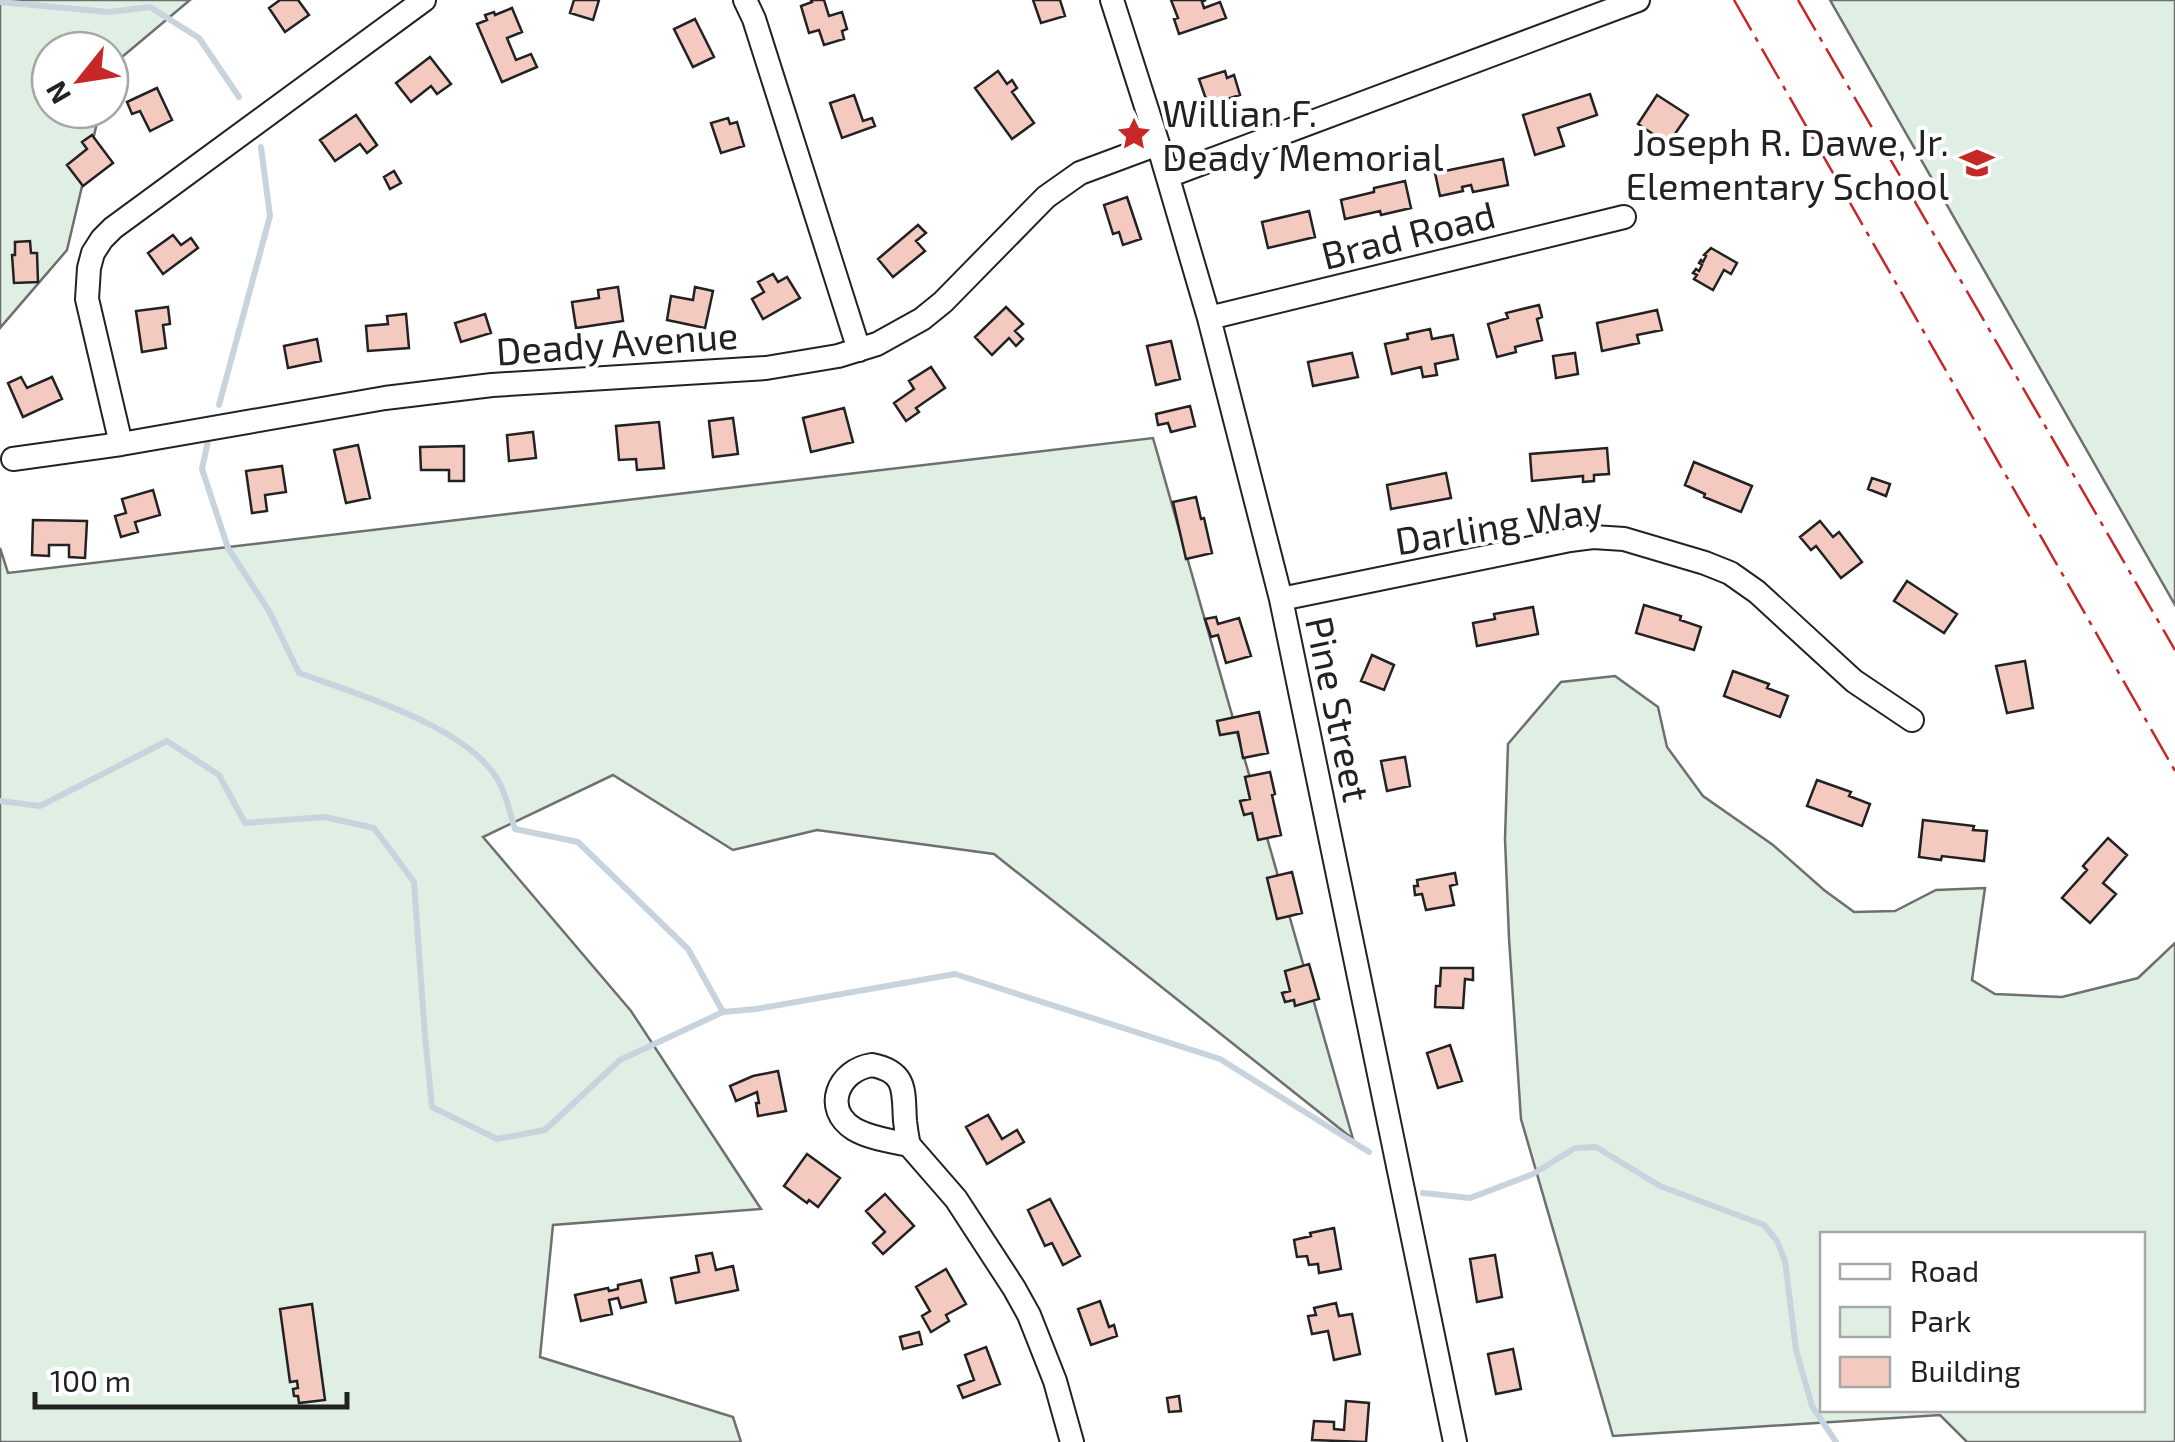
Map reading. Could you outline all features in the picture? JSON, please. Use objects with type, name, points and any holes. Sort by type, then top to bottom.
[{"type":"street","points":[[121,444],[87,299],[88,268],[102,239],[424,0]]},
{"type":"street","points":[[745,0],[859,350]]},
{"type":"street","name":"Pine Street","points":[[1113,0],[1209,318],[1281,599],[1455,1442]]},
{"type":"street","points":[[1168,176],[1638,0]]},
{"type":"street","name":"Deady Avenue","points":[[13,459],[385,398],[492,385],[790,365],[859,350],[898,333],[943,302],[1060,186],[1100,164],[1158,144]]},
{"type":"street","name":"Brad Road","points":[[1209,318],[1624,218]]},
{"type":"street","name":"Darling Way","points":[[1281,599],[1570,540],[1624,539],[1705,563],[1744,581],[1854,681],[1912,720]]},
{"type":"street","points":[[908,1145],[956,1199],[1030,1316],[1055,1381],[1072,1442]]},
{"type":"green space","points":[[0,0],[190,0],[130,50],[130,30],[30,30],[30,130],[95,130],[67,250],[0,328]]},
{"type":"green space","name":"Joseph R. Dawe, Jr. Elementary School","points":[[1830,0],[2175,0],[2175,605]]},
{"type":"green space","points":[[1153,438],[1353,1139],[994,854],[817,830],[733,850],[613,775],[483,837],[631,1011],[761,1209],[553,1225],[540,1357],[733,1417],[741,1442],[0,1442],[0,548],[8,573]]},
{"type":"green space","points":[[1615,676],[1658,707],[1667,747],[1703,796],[1773,845],[1854,912],[1895,911],[1936,890],[1985,888],[1972,980],[1995,994],[2062,997],[2138,978],[2175,943],[2175,1442],[1967,1442],[1940,1415],[1613,1436],[1521,1119],[1505,839],[1508,744],[1561,682]]},
{"type":"building","points":[[280,0],[298,0],[309,15],[285,32],[269,8]]},
{"type":"building","points":[[574,0],[599,0],[593,20],[570,13]]},
{"type":"building","points":[[811,0],[824,0],[829,16],[842,12],[847,29],[842,31],[844,39],[824,45],[819,30],[809,33],[801,6]]},
{"type":"building","points":[[1033,0],[1060,0],[1065,16],[1041,23]]},
{"type":"building","points":[[1171,0],[1206,0],[1202,2],[1204,8],[1220,2],[1226,18],[1179,34]]},
{"type":"building","points":[[512,8],[522,32],[507,38],[516,60],[531,54],[537,67],[502,82],[477,24],[487,20],[485,15]]},
{"type":"building","points":[[695,19],[714,57],[693,67],[674,29]]},
{"type":"building","points":[[430,57],[451,84],[437,94],[431,86],[411,102],[396,83]]},
{"type":"building","points":[[998,71],[1007,84],[1012,80],[1017,88],[1012,92],[1034,123],[1012,139],[975,88]]},
{"type":"building","points":[[1225,71],[1227,78],[1234,75],[1240,95],[1208,105],[1199,79]]},
{"type":"building","points":[[157,88],[172,120],[150,131],[140,111],[132,114],[130,101]]},
{"type":"building","points":[[1590,94],[1597,115],[1558,128],[1564,146],[1535,155],[1523,115]]},
{"type":"building","points":[[854,95],[863,121],[872,118],[875,126],[842,138],[830,103]]},
{"type":"building","points":[[1657,95],[1688,115],[1668,144],[1638,124]]},
{"type":"building","points":[[356,115],[377,145],[367,153],[360,144],[335,161],[320,140]]},
{"type":"building","points":[[728,118],[730,124],[737,122],[744,146],[721,153],[711,123]]},
{"type":"building","points":[[92,135],[113,163],[83,186],[67,165],[87,149],[82,142]]},
{"type":"building","points":[[1503,159],[1508,185],[1473,192],[1471,185],[1440,196],[1435,173]]},
{"type":"building","points":[[394,171],[401,183],[390,189],[384,177]]},
{"type":"building","points":[[1405,181],[1411,208],[1345,219],[1341,200]]},
{"type":"building","points":[[1127,197],[1141,239],[1123,245],[1119,232],[1113,234],[1104,205]]},
{"type":"building","points":[[1309,211],[1315,237],[1268,248],[1262,222]]},
{"type":"building","points":[[918,225],[926,233],[916,241],[925,251],[893,277],[878,259]]},
{"type":"building","points":[[173,235],[181,245],[191,238],[198,248],[163,274],[148,253]]},
{"type":"building","points":[[30,241],[31,253],[37,253],[38,282],[14,283],[15,242]]},
{"type":"building","points":[[1711,248],[1737,263],[1731,274],[1724,270],[1713,290],[1694,279],[1697,275],[1693,273],[1699,271],[1699,263]]},
{"type":"building","points":[[773,274],[778,282],[787,277],[800,298],[763,319],[752,299],[764,292],[758,282]]},
{"type":"building","points":[[618,287],[623,321],[576,328],[572,302],[599,298],[598,290]]},
{"type":"building","points":[[695,287],[713,291],[705,328],[667,320],[671,296],[693,300]]},
{"type":"building","points":[[1539,305],[1542,317],[1537,319],[1542,340],[1497,357],[1488,324],[1508,318],[1506,313]]},
{"type":"building","points":[[168,307],[170,324],[163,325],[166,348],[142,352],[136,311]]},
{"type":"building","points":[[1006,307],[1023,324],[1015,331],[1023,339],[1016,346],[1009,338],[992,355],[975,337]]},
{"type":"building","points":[[1657,310],[1662,330],[1637,335],[1639,343],[1602,351],[1597,323]]},
{"type":"building","points":[[406,314],[409,348],[368,351],[366,326],[388,324],[387,316]]},
{"type":"building","points":[[485,314],[491,333],[461,342],[455,323]]},
{"type":"building","points":[[1430,329],[1432,339],[1453,335],[1458,359],[1435,364],[1437,375],[1423,377],[1421,367],[1392,374],[1385,344]]},
{"type":"building","points":[[317,339],[321,361],[288,368],[284,346]]},
{"type":"building","points":[[1171,341],[1180,379],[1156,385],[1147,346]]},
{"type":"building","points":[[1352,353],[1358,377],[1313,386],[1308,362]]},
{"type":"building","points":[[1575,353],[1578,374],[1556,378],[1553,356]]},
{"type":"building","points":[[931,367],[945,388],[916,408],[919,412],[906,421],[894,403],[914,389],[909,381]]},
{"type":"building","points":[[21,377],[27,388],[52,377],[62,399],[23,417],[8,383]]},
{"type":"building","points":[[1190,406],[1195,426],[1171,432],[1168,423],[1158,425],[1156,414]]},
{"type":"building","points":[[844,408],[853,442],[811,452],[803,418]]},
{"type":"building","points":[[733,418],[738,454],[713,457],[709,421]]},
{"type":"building","points":[[659,422],[664,468],[637,470],[636,459],[619,460],[616,426]]},
{"type":"building","points":[[533,432],[536,458],[509,461],[507,435]]},
{"type":"building","points":[[358,445],[370,498],[346,503],[334,450]]},
{"type":"building","points":[[464,446],[464,481],[449,481],[449,470],[421,470],[420,447]]},
{"type":"building","points":[[1607,448],[1609,474],[1594,475],[1594,481],[1583,482],[1583,476],[1532,481],[1530,454]]},
{"type":"building","points":[[1694,462],[1752,486],[1741,512],[1685,485]]},
{"type":"building","points":[[282,466],[286,492],[265,495],[267,511],[252,513],[246,471]]},
{"type":"building","points":[[1446,473],[1451,498],[1391,509],[1387,485]]},
{"type":"building","points":[[1872,478],[1890,484],[1886,496],[1868,489]]},
{"type":"building","points":[[153,490],[160,515],[135,522],[138,532],[121,537],[115,516],[126,513],[122,499]]},
{"type":"building","points":[[1196,497],[1212,553],[1186,559],[1173,502]]},
{"type":"building","points":[[33,520],[87,521],[85,558],[69,557],[69,545],[49,545],[49,556],[32,555]]},
{"type":"building","points":[[1820,521],[1833,537],[1839,532],[1862,562],[1841,578],[1816,546],[1811,550],[1800,537]]},
{"type":"building","points":[[1907,581],[1957,614],[1944,633],[1894,601]]},
{"type":"building","points":[[1644,605],[1681,616],[1680,620],[1701,627],[1694,650],[1636,633]]},
{"type":"building","points":[[1533,607],[1538,634],[1477,646],[1473,623],[1495,619],[1494,614]]},
{"type":"building","points":[[1216,617],[1218,624],[1239,618],[1251,656],[1226,663],[1218,635],[1211,637],[1205,619]]},
{"type":"building","points":[[1372,655],[1394,665],[1384,690],[1361,681]]},
{"type":"building","points":[[2025,661],[2033,708],[2007,713],[1996,666]]},
{"type":"building","points":[[1733,671],[1769,684],[1767,688],[1788,696],[1780,717],[1724,696]]},
{"type":"building","points":[[1259,712],[1268,753],[1243,758],[1238,732],[1220,735],[1217,721]]},
{"type":"building","points":[[1405,757],[1410,786],[1387,791],[1381,761]]},
{"type":"building","points":[[1270,772],[1281,835],[1258,840],[1252,813],[1244,815],[1240,801],[1250,799],[1245,777]]},
{"type":"building","points":[[1817,780],[1851,792],[1849,796],[1870,804],[1862,826],[1807,806]]},
{"type":"building","points":[[1923,820],[1987,831],[1984,861],[1919,857]]},
{"type":"building","points":[[2108,838],[2127,855],[2103,883],[2116,894],[2090,923],[2062,898]]},
{"type":"building","points":[[1292,872],[1302,913],[1277,919],[1267,878]]},
{"type":"building","points":[[1455,873],[1457,884],[1450,886],[1454,905],[1426,910],[1422,894],[1415,895],[1417,880]]},
{"type":"building","points":[[1309,964],[1319,999],[1295,1006],[1294,1000],[1285,1002],[1282,993],[1290,991],[1285,971]]},
{"type":"building","points":[[1441,968],[1473,968],[1473,980],[1465,979],[1463,1008],[1435,1007]]},
{"type":"building","points":[[1450,1045],[1462,1081],[1438,1088],[1427,1053]]},
{"type":"building","points":[[778,1071],[786,1111],[758,1116],[757,1092],[736,1101],[730,1086]]},
{"type":"building","points":[[988,1115],[1002,1139],[1017,1130],[1024,1142],[987,1164],[966,1127]]},
{"type":"building","points":[[807,1154],[840,1178],[818,1207],[784,1186]]},
{"type":"building","points":[[885,1194],[914,1226],[883,1254],[873,1243],[885,1232],[866,1211]]},
{"type":"building","points":[[1050,1199],[1080,1256],[1063,1265],[1052,1243],[1045,1246],[1028,1210]]},
{"type":"building","points":[[1334,1228],[1341,1269],[1319,1273],[1318,1264],[1309,1265],[1307,1256],[1297,1257],[1294,1240]]},
{"type":"building","points":[[712,1253],[716,1270],[733,1266],[738,1290],[676,1303],[671,1278],[699,1272],[696,1256]]},
{"type":"building","points":[[1495,1255],[1502,1297],[1477,1302],[1470,1259]]},
{"type":"building","points":[[946,1269],[966,1304],[946,1315],[949,1321],[931,1332],[922,1316],[930,1311],[916,1287]]},
{"type":"building","points":[[641,1280],[646,1302],[621,1308],[618,1298],[609,1300],[612,1314],[581,1321],[575,1295],[618,1289],[618,1285]]},
{"type":"building","points":[[1100,1301],[1109,1327],[1114,1325],[1117,1336],[1091,1345],[1078,1309]]},
{"type":"building","points":[[1336,1303],[1339,1316],[1352,1314],[1360,1354],[1334,1360],[1328,1331],[1312,1334],[1308,1316],[1316,1315],[1314,1308]]},
{"type":"building","points":[[312,1304],[325,1400],[299,1403],[293,1389],[298,1388],[297,1381],[290,1382],[280,1309]]},
{"type":"building","points":[[919,1332],[922,1344],[903,1349],[900,1337]]},
{"type":"building","points":[[986,1347],[1000,1384],[963,1398],[958,1386],[974,1380],[965,1355]]},
{"type":"building","points":[[1513,1349],[1521,1389],[1496,1394],[1488,1354]]},
{"type":"building","points":[[1179,1396],[1181,1411],[1169,1412],[1167,1398]]},
{"type":"building","points":[[1346,1401],[1369,1403],[1366,1442],[1312,1440],[1314,1421],[1334,1422],[1334,1429],[1344,1430]]},
{"type":"waterway","points":[[0,2],[109,12],[150,7],[199,38],[239,97]]},
{"type":"waterway","points":[[219,405],[270,216],[261,147]]},
{"type":"waterway","points":[[208,441],[202,469],[228,548],[269,611],[299,673],[410,715],[465,746],[486,764],[500,784],[515,829],[578,842],[688,949],[723,1012]]},
{"type":"waterway","points":[[0,801],[40,806],[167,741],[219,775],[245,823],[325,817],[374,828],[414,882],[432,1107],[497,1139],[545,1130],[620,1060],[723,1012],[955,974],[1220,1059],[1369,1152]]},
{"type":"waterway","points":[[1423,1193],[1470,1198],[1533,1174],[1575,1148],[1596,1147],[1660,1186],[1764,1225],[1777,1241],[1785,1261],[1796,1350],[1812,1406],[1836,1442]]},
{"type":"power","points":[[1734,0],[2175,771]]},
{"type":"power","points":[[1798,0],[2175,650]]},
{"type":"place","name":"Willian F. Deady Memorial","points":[[1134,134]]},
{"type":"place","name":"Joseph R. Dawe, Jr. Elementary School","points":[[1977,163]]}]
